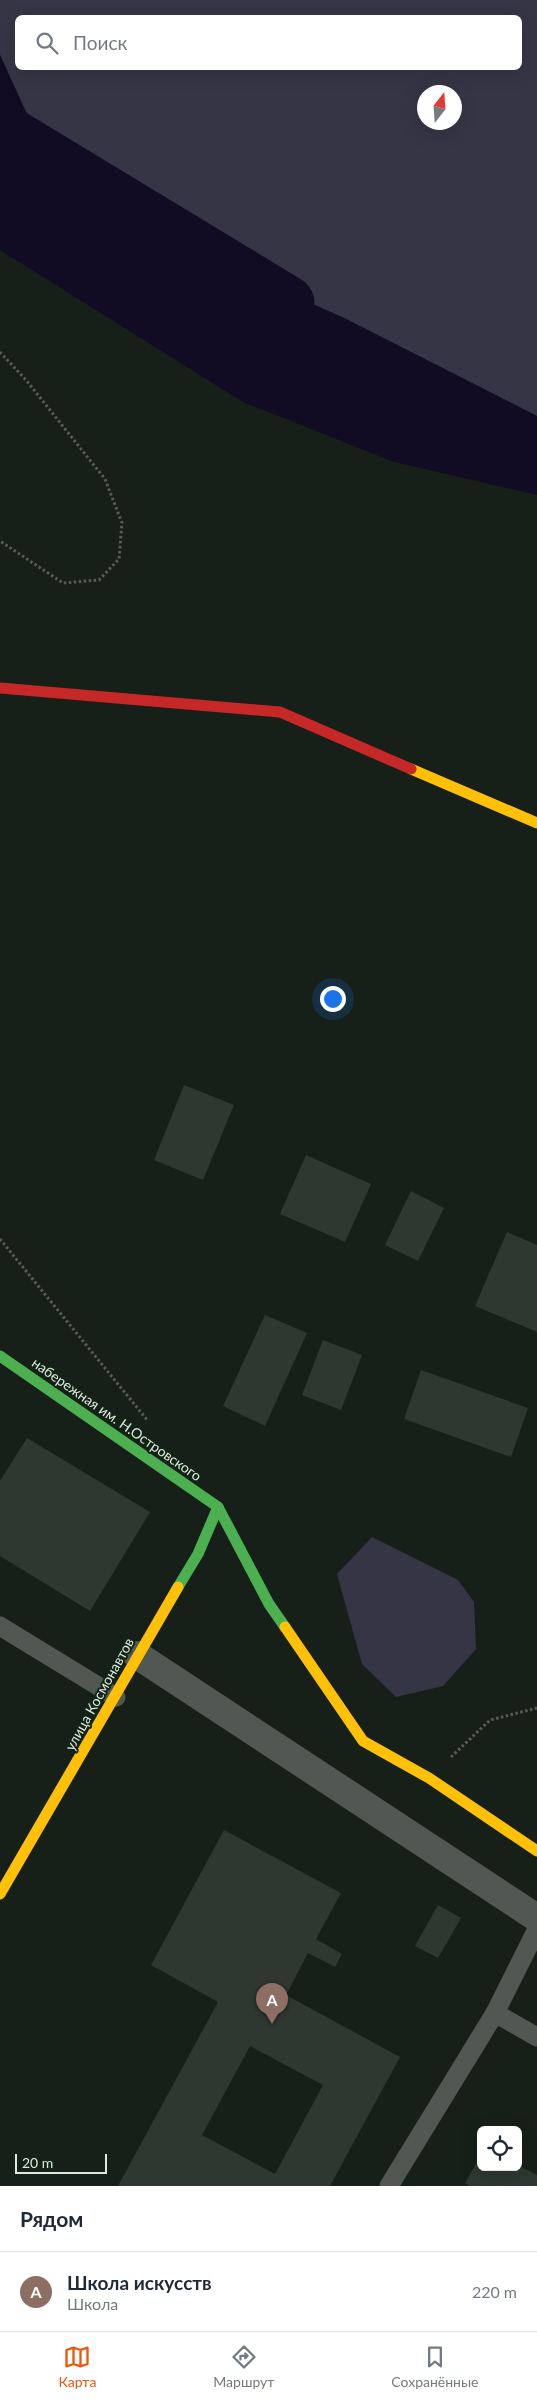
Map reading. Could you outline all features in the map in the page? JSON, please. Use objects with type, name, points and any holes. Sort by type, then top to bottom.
[{"type":"street","points":[[0,688],[280,712],[537,823]]},
{"type":"street","name":"набережная им. Н.Островского","points":[[0,1356],[218,1507]]},
{"type":"street","points":[[218,1507],[269,1604],[363,1741],[429,1778],[537,1851]]},
{"type":"street","name":"улица Космонавтов","points":[[0,1894],[116,1698],[136,1655],[198,1554],[218,1507]]},
{"type":"street","points":[[136,1655],[537,1918]]},
{"type":"lane","points":[[0,1626],[116,1698]]},
{"type":"lane","points":[[389,2186],[495,2013],[537,1929]]},
{"type":"lane","points":[[495,2013],[537,2037]]},
{"type":"path","points":[[0,352],[26,380],[105,479],[122,524],[119,559],[99,580],[63,583],[0,541]]},
{"type":"path","points":[[0,1239],[149,1422]]},
{"type":"path","points":[[429,1778],[490,1720],[537,1708]]},
{"type":"shaded area","points":[[0,0],[537,0],[537,416],[344,318],[95,207],[26,112],[0,55]]},
{"type":"shaded area","points":[[0,55],[26,112],[96,207],[344,318],[537,416],[537,495],[394,462],[243,402],[0,250]]},
{"type":"shaded area","points":[[372,1537],[458,1580],[474,1602],[476,1649],[443,1686],[396,1697],[362,1664],[337,1574]]},
{"type":"building","points":[[184,1085],[234,1105],[203,1180],[154,1160]]},
{"type":"building","points":[[306,1155],[371,1184],[345,1242],[280,1214]]},
{"type":"building","points":[[411,1191],[444,1208],[418,1261],[385,1245]]},
{"type":"building","points":[[507,1232],[537,1245],[537,1332],[475,1306]]},
{"type":"building","points":[[265,1315],[307,1333],[265,1426],[223,1406]]},
{"type":"building","points":[[323,1340],[362,1355],[341,1410],[302,1395]]},
{"type":"building","points":[[421,1370],[528,1408],[511,1457],[404,1419]]},
{"type":"building","points":[[27,1438],[150,1512],[90,1611],[0,1556],[0,1481]]},
{"type":"building","points":[[224,1830],[341,1893],[316,1939],[342,1954],[335,1967],[308,1953],[286,1995],[400,2057],[330,2186],[118,2186],[218,2002],[151,1965]],"holes":[[[250,2046],[323,2085],[275,2174],[202,2135]]]},
{"type":"building","points":[[438,1905],[461,1918],[438,1958],[415,1946]]},
{"type":"building","points":[[477,2162],[477,2171],[522,2171],[522,2167],[537,2175],[537,2186],[469,2186],[465,2183]]},
{"type":"waterway","points":[[0,129],[287,303]]},
{"type":"traffic: fast","points":[[0,1356],[218,1507],[269,1604],[285,1627]]},
{"type":"traffic: fast","points":[[178,1587],[198,1554],[218,1507]]},
{"type":"traffic: slow","points":[[411,769],[537,823]]},
{"type":"traffic: slow","points":[[0,1894],[178,1587]]},
{"type":"traffic: slow","points":[[285,1627],[363,1741],[429,1778],[537,1851]]},
{"type":"traffic: jam","points":[[0,688],[280,712],[411,769]]},
{"type":"place","name":"Школа искусcтв","points":[[272,2024]]}]
